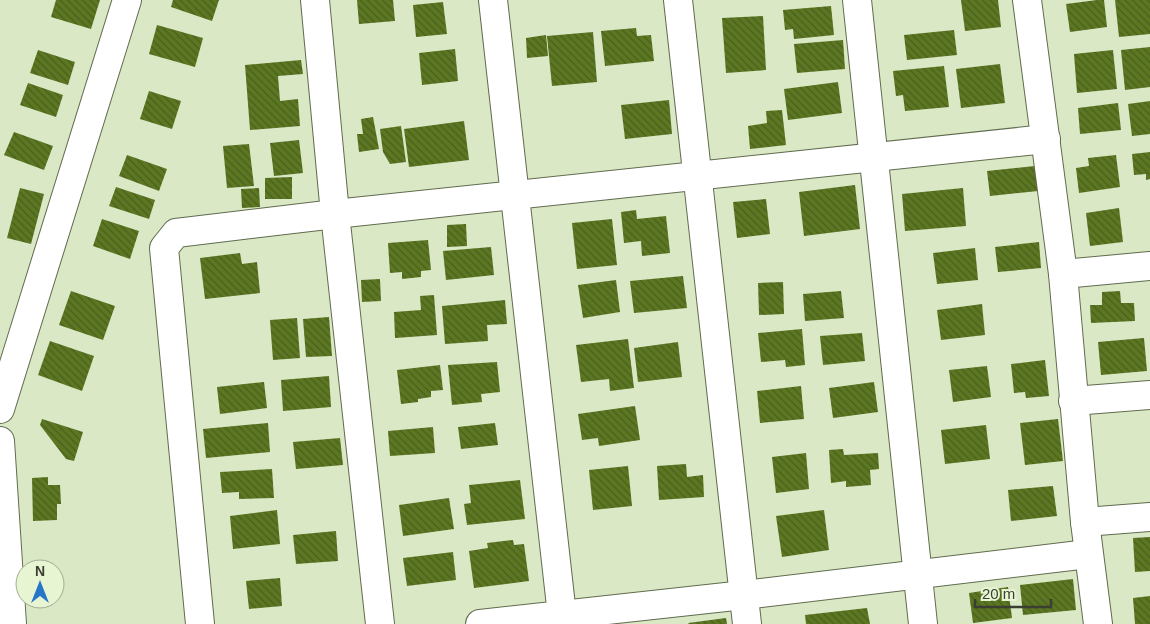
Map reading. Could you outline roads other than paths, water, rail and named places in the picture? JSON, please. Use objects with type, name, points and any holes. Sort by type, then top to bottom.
[{"type":"street","points":[[0,409],[127,0]]},
{"type":"street","points":[[315,0],[335,214],[380,624]]},
{"type":"street","points":[[493,0],[563,619]]},
{"type":"street","points":[[678,0],[748,624]]},
{"type":"street","points":[[857,0],[923,624]]},
{"type":"street","points":[[1027,0],[1063,274],[1084,522],[1098,624]]},
{"type":"street","points":[[200,624],[164,248],[176,233],[335,214],[1046,139]]},
{"type":"street","points":[[1063,274],[1150,266]]},
{"type":"street","points":[[1073,401],[1150,395]]},
{"type":"street","points":[[0,442],[3,546],[12,624]]},
{"type":"street","points":[[1084,522],[1150,517]]},
{"type":"street","points":[[480,624],[563,619],[744,595],[1088,554]]}]
